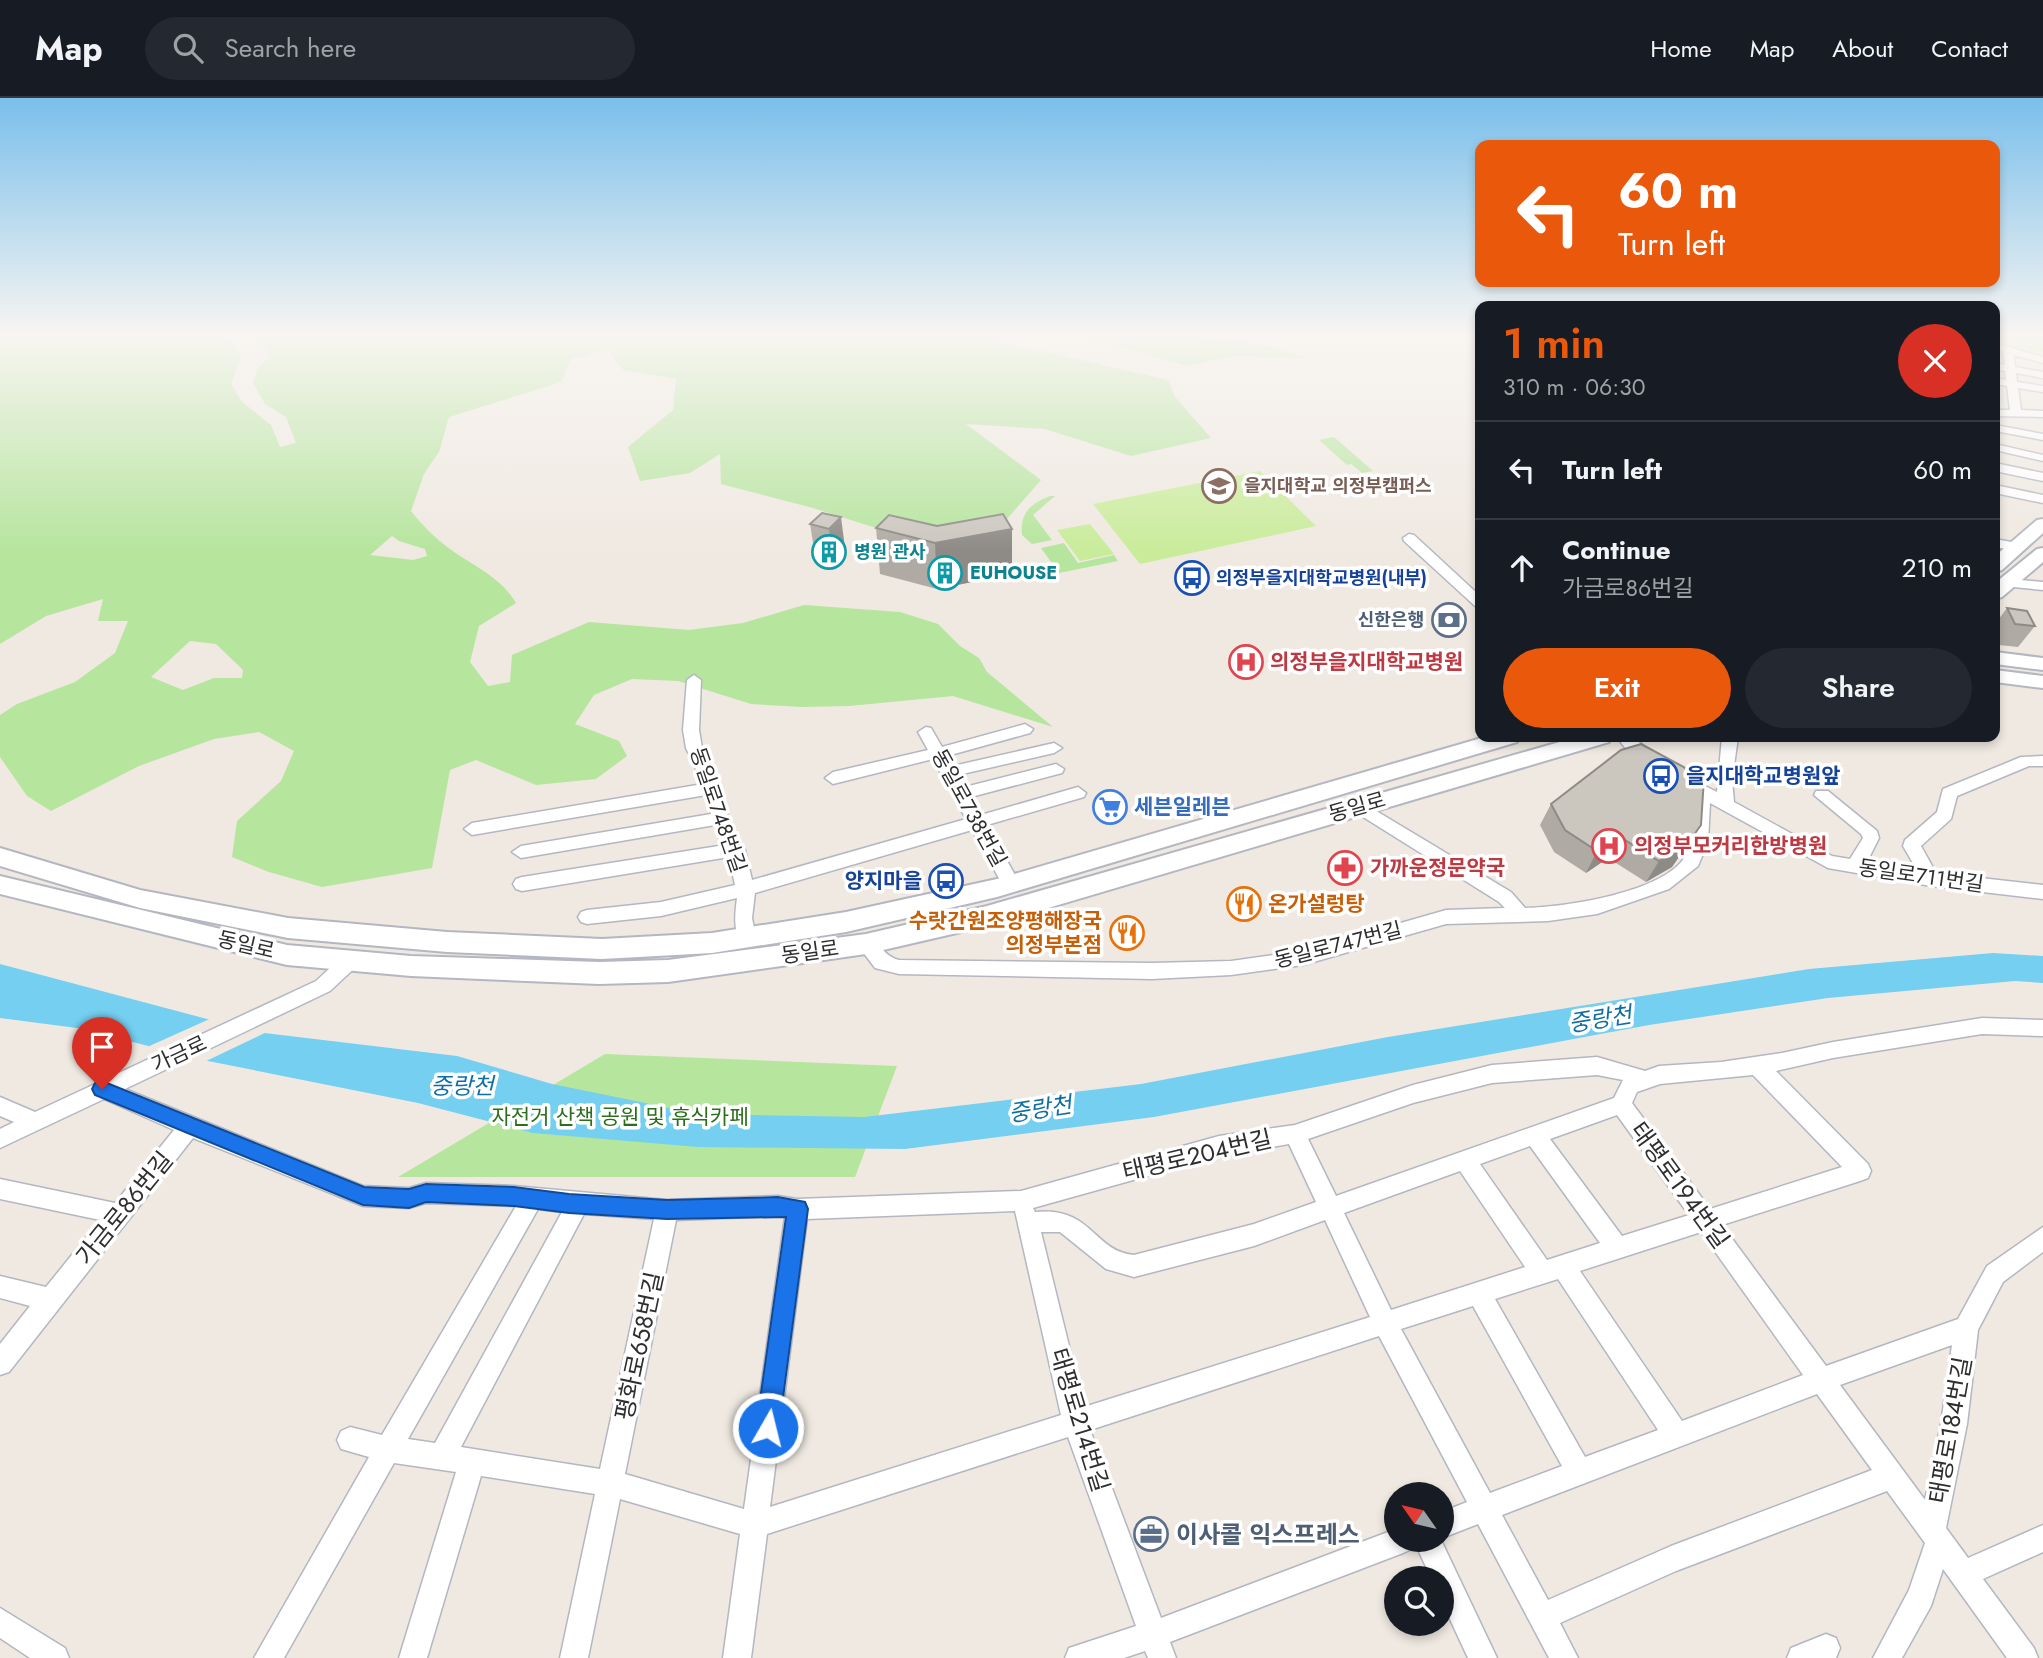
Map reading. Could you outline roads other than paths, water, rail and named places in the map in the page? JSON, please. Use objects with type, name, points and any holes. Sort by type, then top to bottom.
[{"type":"street","points":[[2015,407],[2016,415]]},
{"type":"street","points":[[2000,413],[2043,414]]},
{"type":"street","points":[[2000,429],[2043,437]]},
{"type":"street","points":[[2000,448],[2043,458]]},
{"type":"street","points":[[2000,468],[2043,477]]},
{"type":"street","points":[[2000,490],[2043,499]]},
{"type":"street","points":[[2000,562],[2043,524]]},
{"type":"street","points":[[1409,538],[1475,598]]},
{"type":"street","points":[[2000,544],[2017,547]]},
{"type":"street","points":[[2001,588],[2043,553]]},
{"type":"street","points":[[2001,588],[2043,586]]},
{"type":"street","points":[[2000,658],[2043,664]]},
{"type":"street","points":[[2000,677],[2043,682]]},
{"type":"street","name":"동일로748번길","points":[[694,680],[691,730],[694,748],[713,788],[720,818],[736,850],[745,889],[746,909],[743,918],[747,938]]},
{"type":"street","points":[[833,778],[1025,729]]},
{"type":"street","name":"동일로738번길","points":[[926,732],[1011,884]]},
{"type":"street","name":"동일로","points":[[0,857],[46,873],[140,899],[298,929],[447,942],[602,949],[686,945],[846,922],[1011,884],[1492,742]]},
{"type":"street","name":"동일로","points":[[0,885],[287,955],[411,966],[599,973],[668,971],[866,944],[987,916],[1583,742]]},
{"type":"street","name":"동일로711번길","points":[[1629,742],[1637,751],[1674,775],[1828,862],[1931,879],[2043,892]]},
{"type":"street","points":[[1726,804],[1724,780],[1729,742]]},
{"type":"street","points":[[949,772],[1054,748]]},
{"type":"street","points":[[1931,879],[1912,846],[1913,840],[1945,815],[1949,793],[2027,761],[2043,761]]},
{"type":"street","points":[[961,794],[1056,769]]},
{"type":"street","points":[[472,829],[713,788]]},
{"type":"street","name":"동일로747번길","points":[[866,944],[882,963],[899,967],[1192,970],[1231,968],[1303,958],[1446,917],[1548,914],[1597,907],[1647,891],[1674,877],[1692,862],[1700,842],[1702,791]]},
{"type":"street","points":[[587,917],[661,909],[745,889],[1078,793]]},
{"type":"street","points":[[1822,795],[1869,831],[1871,838],[1858,859],[1858,868]]},
{"type":"street","points":[[1359,806],[1505,897],[1520,914]]},
{"type":"street","points":[[521,852],[720,818]]},
{"type":"street","points":[[522,884],[736,850]]},
{"type":"street","name":"가금로","points":[[0,1139],[323,986],[352,959]]},
{"type":"street","points":[[1621,1104],[1630,1086],[1659,1075],[1756,1065],[1982,1026],[2043,1028]]},
{"type":"street","points":[[350,1440],[388,1449],[610,1483],[755,1525],[1860,1171],[1756,1065]]},
{"type":"street","points":[[1295,1134],[1413,1094],[1492,1074],[1597,1066],[1625,1072],[1644,1080]]},
{"type":"street","name":"가금로86번길","points":[[0,1363],[189,1127],[102,1089]]},
{"type":"street","name":"태평로194번길","points":[[1329,1209],[1621,1104],[2024,1658]]},
{"type":"street","points":[[0,1106],[35,1122]]},
{"type":"street","points":[[189,1127],[363,1196],[409,1198],[426,1193],[667,1209],[778,1206],[797,1209],[1024,1212],[1067,1224],[1122,1266],[1133,1266],[1254,1236],[1329,1209]]},
{"type":"street","name":"태평로204번길","points":[[1024,1212],[1219,1146],[1295,1134],[1385,1323],[1465,1478],[1486,1508],[1564,1658]]},
{"type":"street","points":[[1535,1135],[1618,1249]]},
{"type":"street","points":[[1465,1161],[1553,1269],[1678,1437]]},
{"type":"street","points":[[0,1189],[119,1214]]},
{"type":"street","points":[[268,1658],[532,1199]]},
{"type":"street","points":[[442,1457],[578,1204]]},
{"type":"street","name":"평화로658번길","points":[[574,1658],[667,1209]]},
{"type":"street","points":[[737,1658],[797,1209]]},
{"type":"street","name":"태평로214번길","points":[[1024,1212],[1075,1422],[1159,1646]]},
{"type":"street","points":[[1454,1520],[1905,1348],[1966,1328],[1995,1274],[2043,1238]]},
{"type":"street","points":[[0,1287],[50,1300]]},
{"type":"street","points":[[1479,1293],[1580,1473]]},
{"type":"street","name":"태평로184번길","points":[[1935,1536],[1954,1424],[1966,1328]]},
{"type":"street","points":[[413,1658],[472,1462]]},
{"type":"street","points":[[1542,1617],[1671,1559],[1892,1476]]},
{"type":"street","points":[[1887,1658],[1921,1596],[1935,1536]]},
{"type":"street","points":[[1963,1574],[2043,1538]]},
{"type":"street","points":[[1079,1658],[1159,1646],[1384,1548]]},
{"type":"street","points":[[1433,1552],[1483,1658]]},
{"type":"street","points":[[0,1622],[55,1658]]},
{"type":"water","name":"중랑천","points":[[1993,953],[2043,956],[2043,983],[2015,981],[1828,998],[1649,1025],[1154,1117],[905,1149],[698,1147],[533,1133],[418,1103],[208,1061],[77,1028],[0,1018],[0,964],[256,1032],[457,1056],[552,1084],[699,1114],[864,1117],[1141,1084],[1388,1037],[1809,969]]},
{"type":"place","name":"을지대학교 의정부캠퍼스","points":[[1219,486]]},
{"type":"place","name":"병원 관사","points":[[829,552]]},
{"type":"place","name":"EUHOUSE","points":[[945,573]]},
{"type":"place","name":"의정부을지대학교병원(내부)","points":[[1192,578]]},
{"type":"place","name":"신한은행","points":[[1449,620]]},
{"type":"place","name":"의정부을지대학교병원","points":[[1246,662]]},
{"type":"place","name":"을지대학교병원앞","points":[[1661,776]]},
{"type":"place","name":"세븐일레븐","points":[[1110,807]]},
{"type":"place","name":"의정부모커리한방병원","points":[[1609,846]]},
{"type":"place","name":"가까운정문약국","points":[[1345,868]]},
{"type":"place","name":"양지마을","points":[[946,881]]},
{"type":"place","name":"온가설렁탕","points":[[1244,904]]},
{"type":"place","name":"수랏간원조양평해장국 의정부본점","points":[[1127,933]]},
{"type":"place","name":"이사콜 익스프레스","points":[[1151,1534]]},
{"type":"park label","name":"자전거 산책 공원 및 휴식카페","points":[[620,1117]]}]
